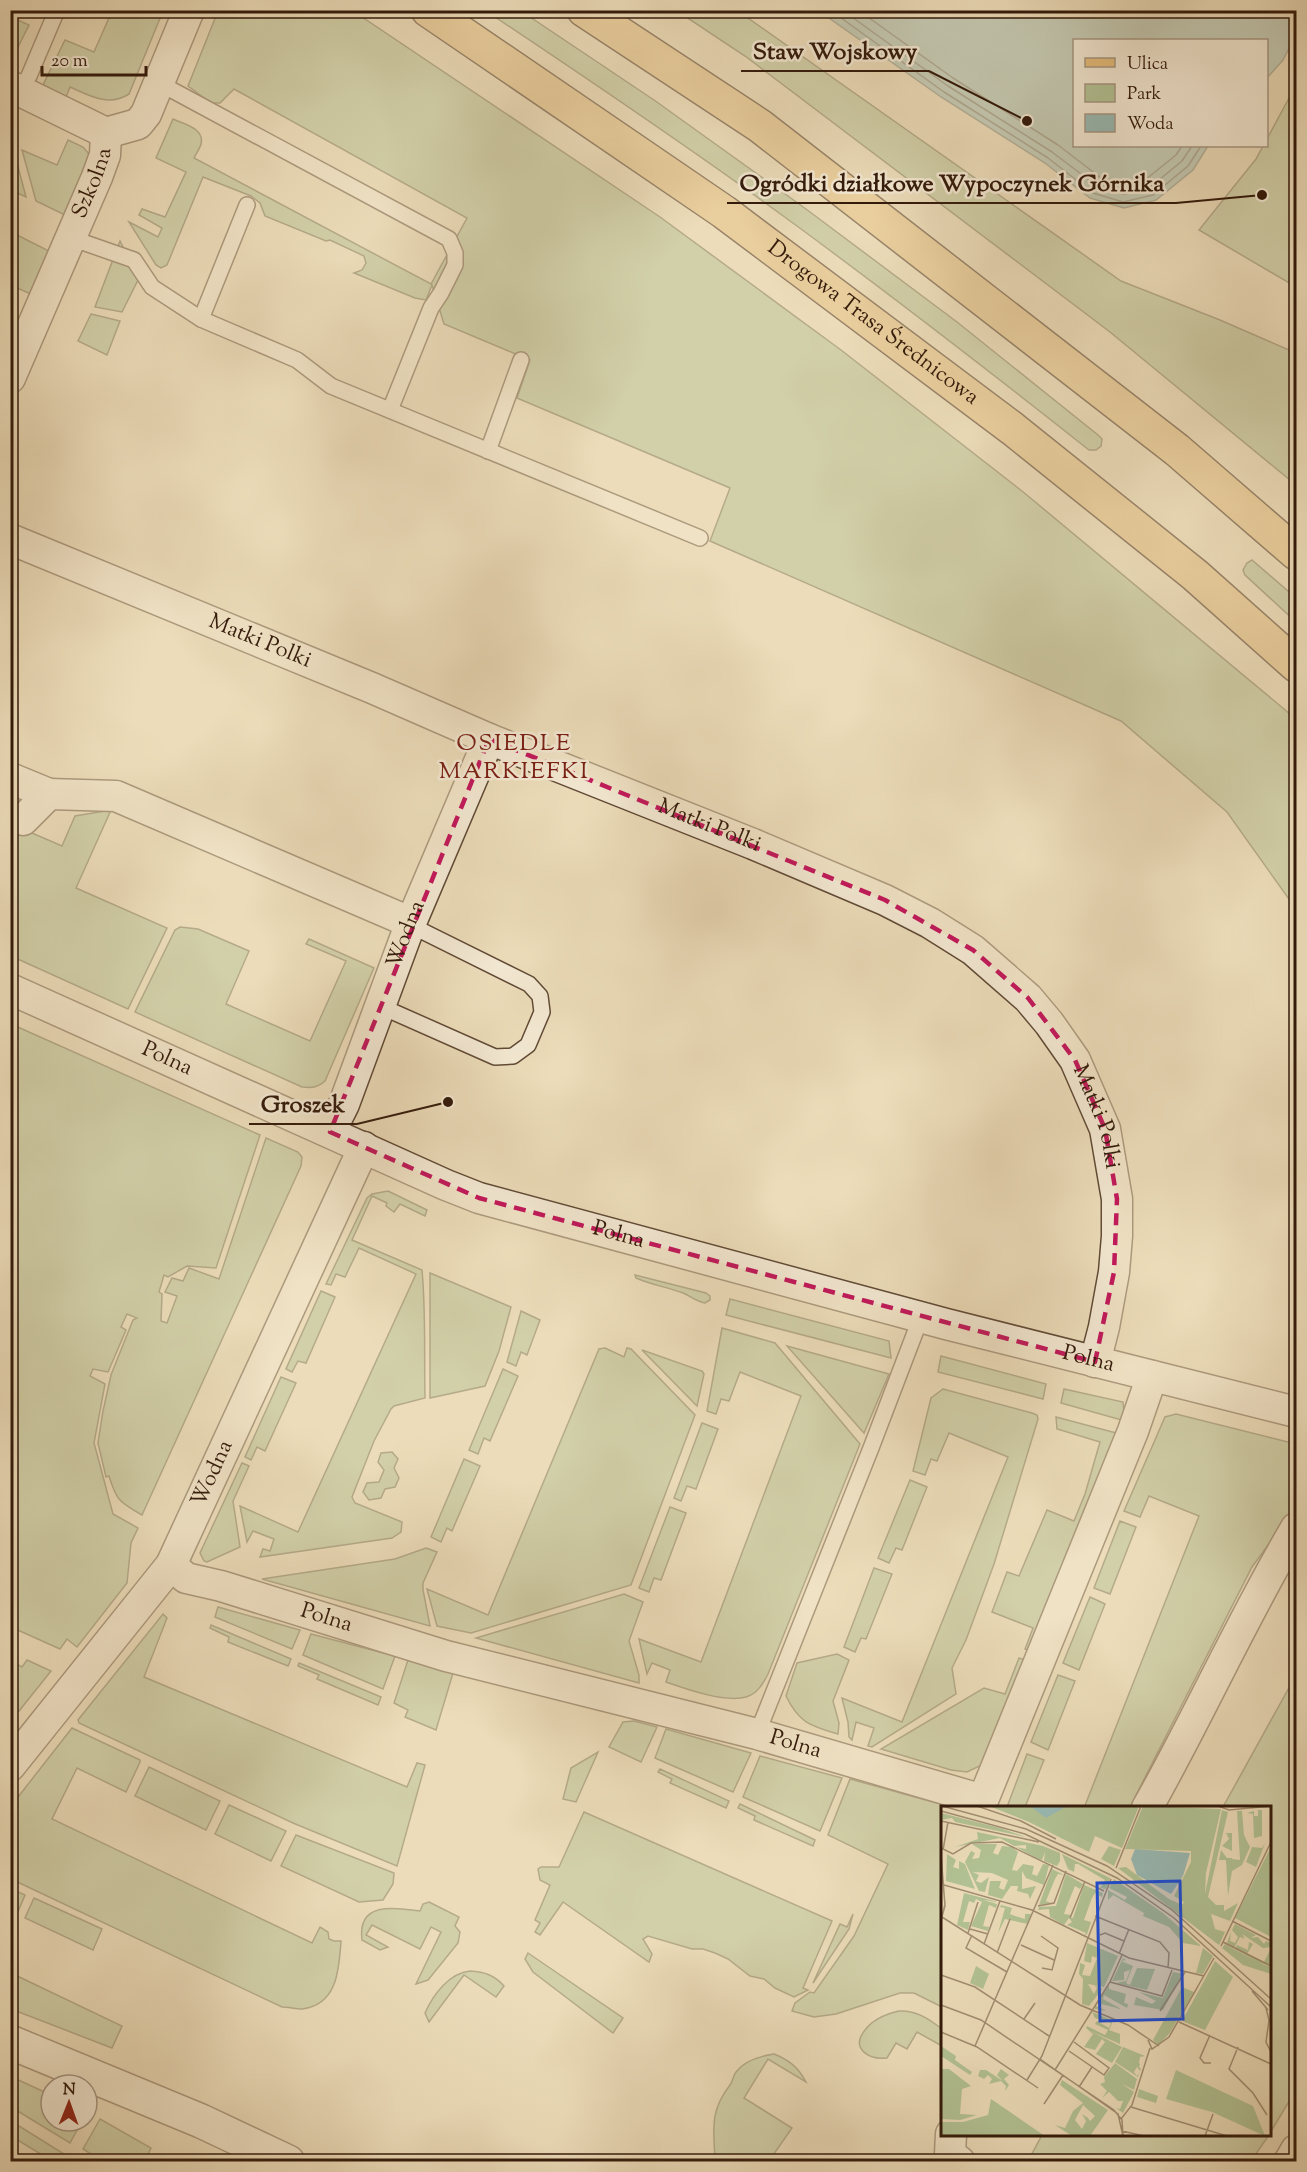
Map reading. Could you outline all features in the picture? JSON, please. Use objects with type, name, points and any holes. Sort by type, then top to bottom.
[{"type":"main road","name":"Drogowa Trasa Średnicowa","points":[[428,10],[724,212],[1013,429],[1195,575],[1296,665]]},
{"type":"main road","points":[[584,10],[760,126],[1178,450],[1296,553]]},
{"type":"street","name":"Szkolna","points":[[10,378],[105,155],[106,133],[138,124],[146,114],[189,10]]},
{"type":"street","points":[[15,88],[106,133]]},
{"type":"street","name":"Matki Polki","points":[[10,539],[372,688],[489,739],[753,844],[885,900],[930,923],[973,950],[1028,998],[1049,1023],[1075,1060],[1105,1129],[1113,1165],[1117,1199],[1114,1272],[1095,1362]]},
{"type":"street","name":"Wodna","points":[[330,1132],[344,1104],[410,925],[489,739]]},
{"type":"street","points":[[10,778],[49,795],[116,796],[398,917],[410,925]]},
{"type":"street","points":[[22,820],[49,795]]},
{"type":"street","name":"Polna","points":[[10,989],[479,1198],[921,1317],[1296,1412]]},
{"type":"street","name":"Wodna","points":[[10,1766],[171,1565],[364,1147]]},
{"type":"street","name":"Polna","points":[[171,1565],[186,1578],[446,1656],[757,1734],[984,1800],[1128,1442],[1152,1376]]},
{"type":"street","points":[[1148,1806],[1296,1528]]},
{"type":"street","points":[[10,2042],[201,2121],[288,2162]]},
{"type":"street","points":[[951,2136],[950,2154],[960,2162]]},
{"type":"street","points":[[1289,2162],[1296,2150]]},
{"type":"lane","points":[[15,88],[29,76],[57,10]]},
{"type":"lane","points":[[159,83],[449,239],[455,253],[454,266],[431,308],[390,410]]},
{"type":"lane","points":[[201,320],[247,205]]},
{"type":"lane","points":[[71,238],[134,260],[152,287],[201,320],[297,360],[331,386],[700,537]]},
{"type":"lane","points":[[488,451],[521,360]]},
{"type":"lane","points":[[380,1006],[495,1057],[513,1056],[528,1045],[542,1012],[540,996],[530,984],[410,925]]},
{"type":"lane","points":[[757,1734],[872,1448],[921,1317]]},
{"type":"highlighted area","points":[[489,739],[885,900],[973,950],[1028,998],[1075,1060],[1105,1129],[1117,1199],[1114,1272],[1095,1362],[479,1198],[330,1132]]},
{"type":"green space","points":[[112,11],[163,11],[129,94],[122,98],[107,100],[92,97],[70,87],[66,97],[43,85],[65,40],[94,52]]},
{"type":"green space","points":[[218,11],[353,11],[660,217],[841,350],[1022,491],[1296,719],[1296,909],[1227,812],[1121,721],[710,541],[730,488],[517,398],[530,360],[444,324],[432,285],[426,300],[415,298],[354,273],[362,270],[366,263],[364,256],[330,240],[326,241],[265,216],[260,203],[251,196],[203,177],[167,265],[161,268],[156,265],[129,222],[158,237],[162,228],[139,215],[142,209],[165,217],[186,172],[156,158],[173,119],[192,127],[200,134],[201,144],[194,158],[431,284],[467,218],[234,89],[220,103],[211,103],[188,86]]},
{"type":"green space","points":[[486,11],[521,11],[654,100],[806,209],[957,322],[1098,435],[1102,439],[1101,446],[1096,450],[1089,450],[797,226],[681,143]]},
{"type":"green space","points":[[677,11],[738,11],[1121,281],[1296,353],[1296,485],[1110,332],[745,56]]},
{"type":"green space","points":[[11,17],[29,25],[11,61]]},
{"type":"green space","points":[[1296,85],[1296,287],[1199,230],[1256,159],[1262,147],[1268,147],[1268,137]]},
{"type":"green space","points":[[68,140],[83,147],[89,154],[67,216],[36,201],[22,150],[57,165]]},
{"type":"green space","points":[[10,143],[26,197],[11,190],[17,175],[11,172]]},
{"type":"green space","points":[[11,232],[51,252],[33,295],[15,287],[11,300]]},
{"type":"green space","points":[[120,241],[139,278],[122,312],[95,307]]},
{"type":"green space","points":[[91,314],[120,321],[107,355],[78,341]]},
{"type":"green space","points":[[1252,560],[1296,598],[1296,622],[1245,575],[1243,570]]},
{"type":"green space","points":[[111,810],[76,888],[167,928],[128,1009],[11,956],[11,824],[62,846],[75,816]]},
{"type":"green space","points":[[180,927],[198,929],[249,951],[226,1004],[310,1041],[346,961],[306,944],[309,939],[374,968],[325,1081],[314,1087],[302,1087],[135,1012],[175,930]]},
{"type":"green space","points":[[11,1024],[260,1135],[216,1268],[187,1266],[168,1277],[164,1275],[159,1292],[162,1294],[161,1321],[167,1323],[177,1296],[165,1292],[172,1278],[183,1281],[189,1268],[219,1279],[266,1138],[298,1152],[302,1157],[301,1166],[142,1515],[124,1504],[117,1496],[109,1476],[106,1477],[98,1443],[111,1375],[133,1320],[137,1318],[127,1314],[121,1327],[126,1330],[108,1372],[93,1369],[90,1376],[105,1384],[94,1443],[113,1514],[138,1528],[131,1543],[127,1583],[77,1647],[67,1639],[60,1649],[11,1627]]},
{"type":"green space","points":[[388,1191],[427,1210],[425,1216],[400,1204],[394,1212],[386,1206],[387,1203],[372,1196],[352,1240],[422,1270],[425,1398],[394,1406],[391,1409],[374,1441],[352,1497],[355,1503],[402,1522],[401,1532],[392,1538],[260,1557],[263,1549],[270,1551],[274,1539],[253,1531],[247,1542],[240,1506],[298,1532],[416,1274],[359,1248],[345,1277],[336,1274],[331,1285],[326,1284],[367,1198],[372,1194]]},
{"type":"green space","points":[[430,1273],[511,1307],[499,1351],[485,1386],[430,1398]]},
{"type":"green space","points":[[635,1275],[706,1293],[710,1296],[710,1300],[702,1302],[683,1293],[636,1278]]},
{"type":"green space","points":[[321,1291],[335,1297],[306,1363],[298,1361],[292,1372],[286,1369]]},
{"type":"green space","points":[[730,1299],[889,1341],[891,1358],[726,1315]]},
{"type":"green space","points":[[521,1311],[540,1320],[527,1355],[521,1352],[516,1366],[507,1362]]},
{"type":"green space","points":[[722,1328],[775,1343],[860,1444],[768,1674],[753,1694],[737,1698],[706,1694],[666,1682],[670,1670],[652,1663],[647,1674],[639,1639],[701,1662],[801,1396],[740,1372],[729,1401],[721,1399],[716,1414],[707,1411]]},
{"type":"green space","points":[[787,1346],[889,1374],[864,1433]]},
{"type":"green space","points":[[605,1348],[624,1357],[627,1348],[631,1349],[695,1415],[631,1585],[471,1633],[437,1626],[427,1589],[488,1615],[599,1349]]},
{"type":"green space","points":[[642,1350],[702,1371],[704,1374],[697,1406]]},
{"type":"green space","points":[[941,1356],[1046,1384],[1043,1399],[938,1372]]},
{"type":"green space","points":[[503,1369],[518,1376],[490,1441],[484,1438],[478,1454],[469,1450]]},
{"type":"green space","points":[[281,1377],[296,1383],[265,1451],[257,1447],[251,1460],[245,1457]]},
{"type":"green space","points":[[943,1389],[1032,1413],[1037,1415],[1038,1419],[994,1564],[966,1640],[952,1668],[956,1694],[872,1747],[868,1746],[874,1728],[856,1722],[852,1740],[849,1737],[842,1698],[902,1722],[1008,1457],[949,1433],[937,1461],[931,1459],[925,1475],[913,1471],[931,1398]]},
{"type":"green space","points":[[1064,1389],[1123,1402],[1125,1421],[1061,1403]]},
{"type":"green space","points":[[1176,1414],[1296,1444],[1296,1507],[1252,1567],[1131,1806],[1085,1806],[1199,1516],[1149,1496],[1140,1517],[1124,1511],[1165,1417]]},
{"type":"green space","points":[[1056,1417],[1120,1434],[1032,1652],[1025,1649],[1033,1628],[992,1612],[1007,1572],[1019,1576],[1047,1510],[1074,1521],[1085,1494],[1100,1442],[1057,1429]]},
{"type":"green space","points":[[702,1423],[718,1429],[696,1489],[687,1486],[681,1501],[674,1498]]},
{"type":"green space","points":[[392,1452],[398,1459],[394,1468],[399,1478],[395,1487],[385,1489],[381,1498],[369,1500],[363,1492],[367,1483],[379,1482],[384,1470],[378,1462],[381,1453]]},
{"type":"green space","points":[[464,1459],[480,1466],[452,1531],[447,1528],[441,1542],[431,1537]]},
{"type":"green space","points":[[242,1463],[249,1466],[233,1501],[240,1547],[207,1562],[204,1561],[200,1553]]},
{"type":"green space","points":[[910,1480],[927,1487],[902,1550],[896,1548],[889,1563],[878,1558]]},
{"type":"green space","points":[[670,1507],[686,1513],[661,1580],[654,1578],[649,1592],[639,1588]]},
{"type":"green space","points":[[1120,1521],[1136,1527],[1110,1594],[1094,1588]]},
{"type":"green space","points":[[426,1548],[437,1552],[423,1583],[430,1626],[262,1579],[395,1559]]},
{"type":"green space","points":[[874,1568],[892,1574],[866,1639],[861,1638],[855,1652],[844,1647]]},
{"type":"green space","points":[[624,1594],[643,1602],[629,1641],[639,1675],[639,1683],[476,1638]]},
{"type":"green space","points":[[1090,1597],[1105,1604],[1079,1670],[1063,1663]]},
{"type":"green space","points":[[218,1607],[300,1630],[292,1649],[215,1617]]},
{"type":"green space","points":[[163,1614],[167,1618],[144,1677],[407,1787],[417,1763],[425,1765],[397,1866],[293,1823],[79,1723],[78,1720]]},
{"type":"green space","points":[[211,1625],[291,1659],[288,1666],[228,1642],[229,1637],[210,1628]]},
{"type":"green space","points":[[311,1634],[395,1656],[383,1689],[303,1655]]},
{"type":"green space","points":[[837,1654],[849,1660],[833,1701],[839,1723],[838,1734],[801,1718],[786,1696],[797,1663]]},
{"type":"green space","points":[[1019,1658],[1028,1661],[986,1763],[967,1772],[951,1770],[881,1749],[984,1688],[1005,1694]]},
{"type":"green space","points":[[27,1660],[51,1671],[11,1721],[11,1665],[13,1662],[22,1667]]},
{"type":"green space","points":[[408,1660],[453,1673],[436,1730],[405,1717],[408,1710],[394,1703]]},
{"type":"green space","points":[[299,1663],[381,1697],[378,1705],[317,1679],[319,1675],[298,1666]]},
{"type":"green space","points":[[1058,1675],[1075,1681],[1048,1750],[1031,1742]]},
{"type":"green space","points":[[1296,1675],[1296,2090],[1271,2131],[1271,1806],[1224,1806]]},
{"type":"green space","points":[[634,1721],[657,1727],[641,1762],[609,1747],[623,1722]]},
{"type":"green space","points":[[72,1728],[140,1762],[126,1792],[77,1768],[52,1819],[312,1943],[320,1927],[328,1932],[329,1939],[341,1941],[334,1984],[330,1993],[323,2000],[314,2006],[302,2009],[282,2007],[11,1879],[11,1806]]},
{"type":"green space","points":[[666,1729],[751,1753],[733,1792],[655,1758]]},
{"type":"green space","points":[[598,1752],[576,1802],[563,1799],[571,1768]]},
{"type":"green space","points":[[1027,1754],[1044,1760],[1025,1806],[1007,1806]]},
{"type":"green space","points":[[760,1756],[842,1778],[820,1831],[743,1797]]},
{"type":"green space","points":[[149,1767],[220,1801],[206,1830],[135,1796]]},
{"type":"green space","points":[[660,1769],[729,1801],[726,1808],[670,1783],[672,1779],[658,1772]]},
{"type":"green space","points":[[850,1779],[947,1806],[941,1806],[941,2006],[914,1993],[900,1993],[836,2014],[814,2017],[792,2011],[795,2003],[810,1992],[814,1993],[854,1936],[888,1864],[828,1835]]},
{"type":"green space","points":[[740,1804],[815,1840],[813,1846],[754,1820],[755,1816],[738,1808]]},
{"type":"green space","points":[[229,1805],[286,1831],[271,1861],[215,1834]]},
{"type":"green space","points":[[584,1812],[832,1921],[803,1988],[808,1990],[794,1997],[775,1988],[764,1979],[750,1976],[728,1959],[715,1953],[648,1936],[643,1939],[652,1954],[649,1962],[563,1902],[540,1935],[535,1932],[540,1923],[535,1920],[550,1885],[540,1880],[538,1869],[559,1867]]},
{"type":"green space","points":[[296,1835],[394,1873],[393,1884],[383,1900],[359,1902],[281,1866]]},
{"type":"green space","points":[[10,1888],[25,1895],[17,1914],[11,1911]]},
{"type":"green space","points":[[34,1898],[102,1929],[93,1950],[25,1918]]},
{"type":"green space","points":[[429,1902],[459,1917],[455,1926],[460,1932],[458,1943],[428,1980],[416,1984],[441,1932],[431,1927],[420,1949],[372,1925],[366,1935],[388,1947],[380,1950],[362,1940],[362,1928],[365,1919],[371,1913],[388,1908],[420,1911],[423,1904]]},
{"type":"green space","points":[[853,1914],[849,1929],[813,1983],[840,1924],[847,1927]]},
{"type":"green space","points":[[528,1953],[623,2018],[613,2033],[533,1972],[525,1959]]},
{"type":"green space","points":[[470,1971],[489,1975],[504,1986],[496,1997],[464,1975],[429,2022],[425,2013],[437,1992],[455,1976]]},
{"type":"green space","points":[[11,1973],[122,2026],[112,2048],[11,2009]]},
{"type":"green space","points":[[905,2011],[927,2019],[941,2028],[941,2045],[917,2032],[907,2049],[896,2043],[887,2058],[868,2055],[861,2048],[861,2037],[868,2026],[880,2017]]},
{"type":"green space","points":[[774,2054],[793,2065],[806,2082],[768,2059],[744,2098],[792,2128],[769,2161],[715,2161],[714,2121],[723,2095],[736,2072],[743,2065]]},
{"type":"green space","points":[[14,2078],[39,2089],[39,2124],[11,2107],[11,2079]]},
{"type":"green space","points":[[100,2119],[151,2148],[145,2161],[102,2161],[83,2149],[92,2133],[99,2133]]},
{"type":"green space","points":[[11,2121],[64,2154],[60,2161],[52,2161],[11,2136]]},
{"type":"green space","points":[[54,2133],[75,2133],[70,2143]]},
{"type":"green space","points":[[1041,2136],[1268,2136],[1251,2161],[1028,2161]]},
{"type":"water","points":[[819,11],[1296,11],[1296,35],[1283,60],[1268,77],[1268,39],[1073,39],[1073,147],[1207,147],[1193,170],[1156,200],[1124,208],[1090,198],[1045,163],[941,97]]},
{"type":"place","name":"Staw Wojskowy","points":[[1027,121]]},
{"type":"place","name":"Ogródki działkowe Wypoczynek Górnika","points":[[1262,195]]},
{"type":"place","name":"Groszek","points":[[448,1102]]},
{"type":"district","name":"OSIEDLE MARKIEFKI","points":[[514,758]]}]
